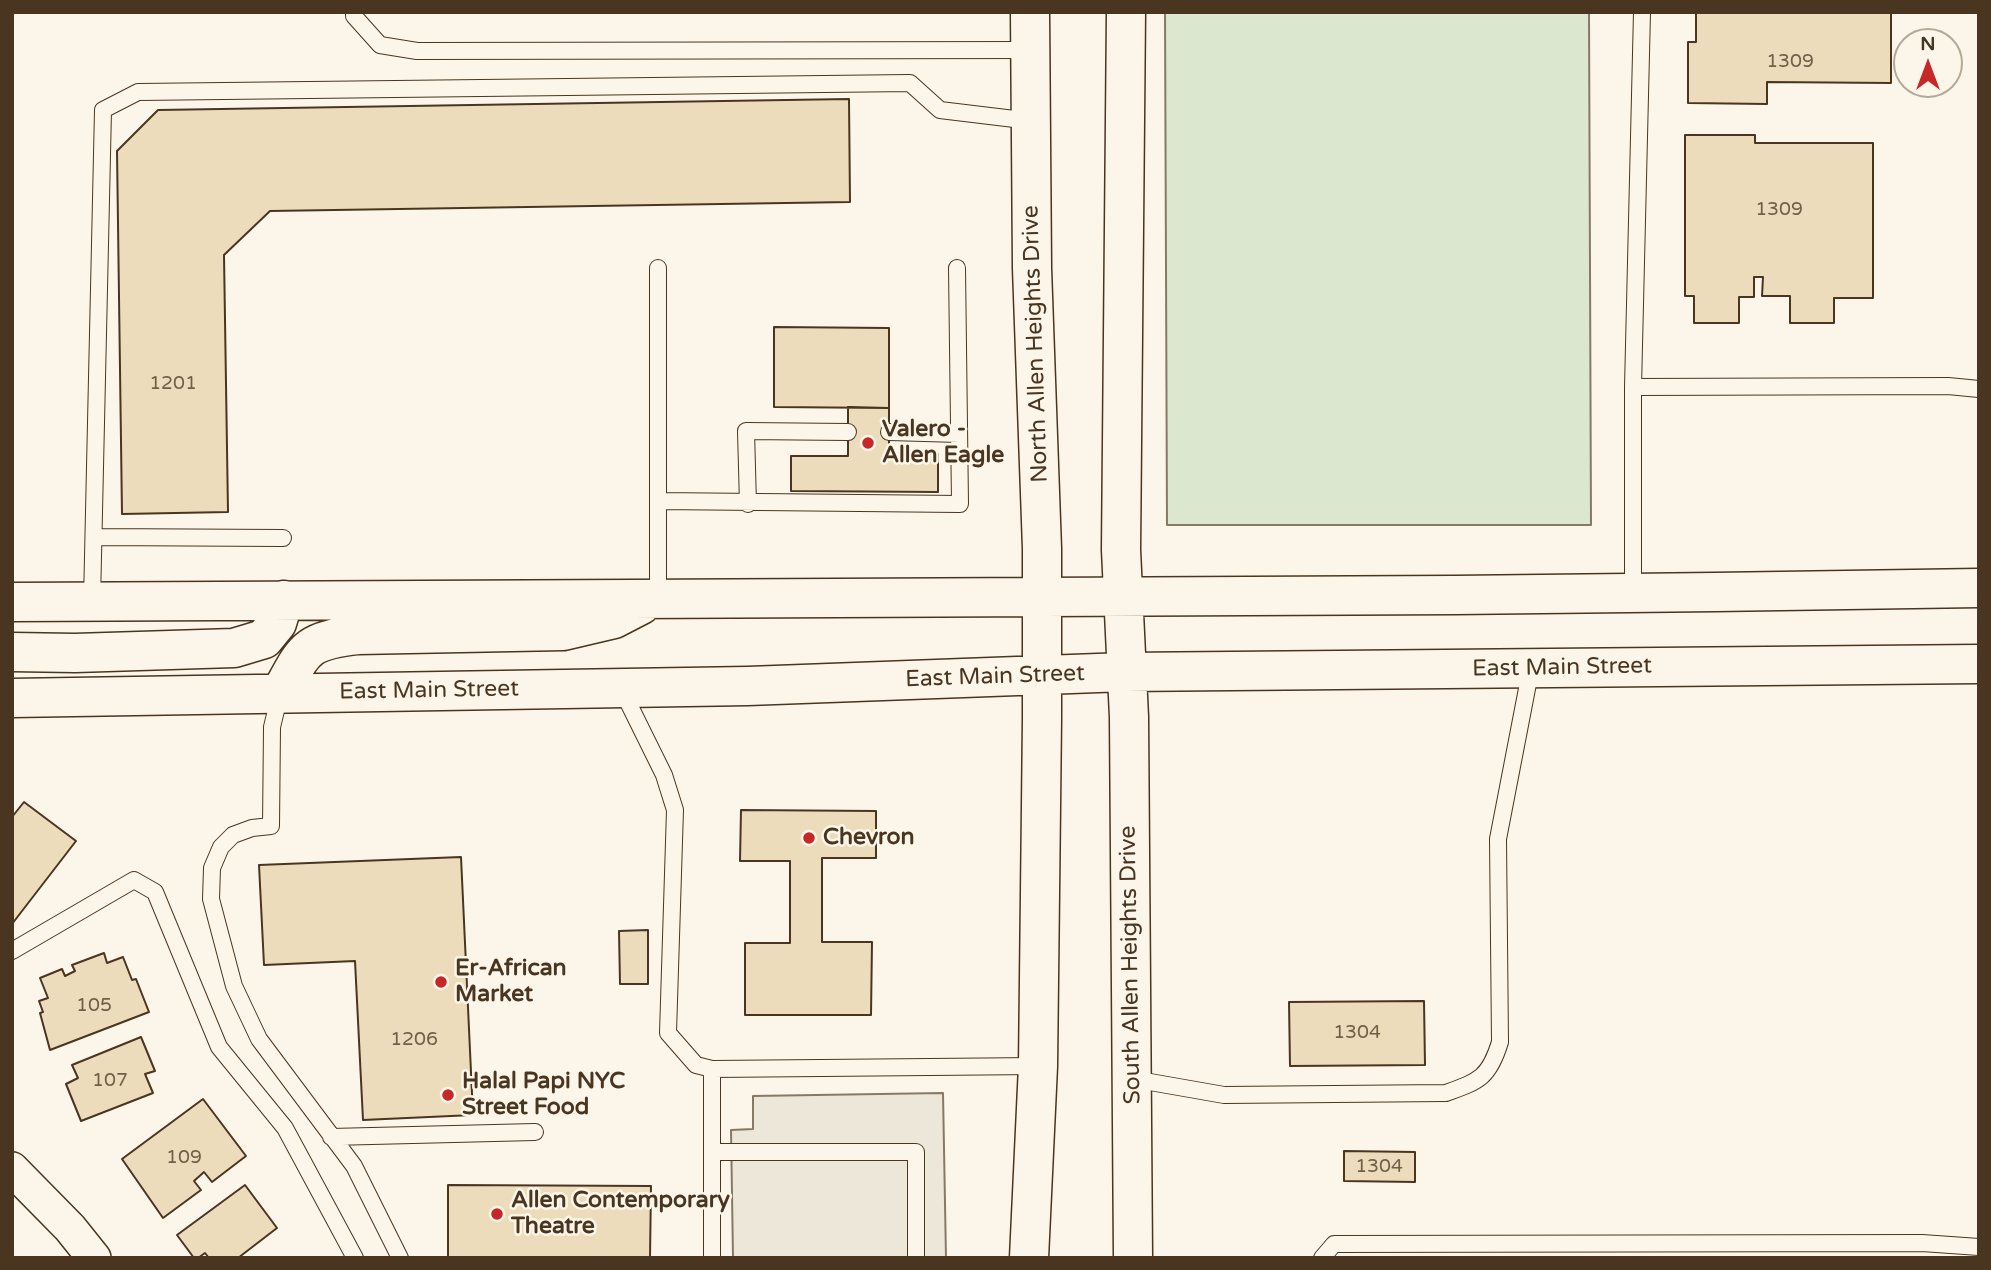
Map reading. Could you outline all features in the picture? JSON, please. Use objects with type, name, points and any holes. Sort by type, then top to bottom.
[{"type":"main road","name":"North Allen Heights Drive","points":[[1030,12],[1032,268],[1042,676]]},
{"type":"main road","points":[[1125,672],[1122,594],[1126,12]]},
{"type":"main road","points":[[12,602],[1042,597],[1122,594],[1459,595],[1979,588]]},
{"type":"main road","points":[[280,694],[303,652],[326,639],[358,635],[563,631],[614,618],[658,597]]},
{"type":"main road","points":[[12,652],[75,653],[234,648],[264,639],[277,623],[284,600]]},
{"type":"main road","name":"East Main Street","points":[[12,698],[748,686],[1125,672],[1979,664]]},
{"type":"main road","name":"South Allen Heights Drive","points":[[1125,672],[1129,717],[1133,1258]]},
{"type":"main road","points":[[1029,1258],[1038,1066],[1042,676]]},
{"type":"street","points":[[12,1169],[70,1228],[94,1258]]},
{"type":"lane","points":[[354,12],[380,45],[417,51],[1030,50]]},
{"type":"lane","points":[[1633,592],[1633,387],[1642,12]]},
{"type":"lane","points":[[92,601],[103,110],[138,92],[910,83],[940,110],[1031,121]]},
{"type":"lane","points":[[657,268],[658,597]]},
{"type":"lane","points":[[659,501],[748,504],[960,504],[957,268]]},
{"type":"lane","points":[[1633,387],[1948,386],[1979,389]]},
{"type":"lane","points":[[748,504],[746,431],[848,432]]},
{"type":"lane","points":[[889,432],[959,434]]},
{"type":"lane","points":[[94,537],[283,538]]},
{"type":"lane","points":[[1133,1079],[1224,1095],[1446,1093],[1478,1081],[1495,1060],[1500,1042],[1498,839],[1531,668]]},
{"type":"lane","points":[[621,687],[659,765],[675,810],[668,1033],[696,1065],[712,1069],[1038,1066]]},
{"type":"lane","points":[[280,694],[272,727],[271,826],[252,828],[233,835],[221,847],[212,868],[211,899],[234,986],[259,1039],[355,1166],[400,1258]]},
{"type":"lane","points":[[12,951],[134,880],[155,892],[219,1047],[285,1128],[355,1258]]},
{"type":"lane","points":[[712,1069],[712,1258]]},
{"type":"lane","points":[[331,1137],[535,1132]]},
{"type":"lane","points":[[712,1152],[916,1153],[916,1258]]},
{"type":"lane","points":[[1322,1258],[1334,1244],[1922,1243],[1979,1248]]},
{"type":"green space","points":[[1165,12],[1589,12],[1591,525],[1167,525]]},
{"type":"shaded area","points":[[943,1093],[946,1258],[733,1258],[731,1130],[753,1129],[753,1096]]},
{"type":"building","points":[[1696,12],[1891,12],[1891,83],[1767,82],[1767,104],[1688,103],[1688,42],[1696,42]]},
{"type":"building","points":[[849,99],[850,202],[270,211],[224,255],[228,512],[122,514],[117,151],[158,110]]},
{"type":"building","points":[[1685,135],[1755,135],[1755,143],[1873,143],[1873,298],[1834,298],[1834,323],[1790,323],[1790,296],[1762,296],[1763,277],[1754,277],[1754,297],[1739,297],[1739,323],[1694,323],[1694,296],[1685,296]]},
{"type":"building","points":[[774,327],[889,328],[889,408],[774,407]]},
{"type":"building","name":"Valero - Allen Eagle","points":[[848,407],[889,408],[889,454],[938,454],[938,492],[791,491],[791,456],[848,456]]},
{"type":"building","points":[[24,802],[76,841],[12,924],[12,817]]},
{"type":"building","points":[[741,810],[876,811],[876,858],[822,858],[822,942],[872,942],[871,1015],[745,1015],[745,943],[790,943],[790,861],[740,861]]},
{"type":"building","points":[[461,857],[473,1115],[363,1120],[355,961],[264,965],[259,865]]},
{"type":"building","points":[[648,930],[648,984],[620,984],[619,931]]},
{"type":"building","points":[[104,953],[107,963],[123,957],[132,980],[136,979],[149,1012],[50,1050],[39,1001],[48,998],[40,978],[62,969],[65,976],[75,971],[72,965]]},
{"type":"building","points":[[1424,1001],[1425,1065],[1290,1066],[1289,1002]]},
{"type":"building","points":[[141,1037],[155,1071],[145,1074],[153,1093],[81,1121],[66,1084],[78,1078],[72,1065]]},
{"type":"building","points":[[203,1099],[246,1156],[212,1182],[204,1172],[194,1181],[201,1190],[163,1218],[122,1159]]},
{"type":"building","points":[[1344,1151],[1415,1152],[1415,1182],[1344,1181]]},
{"type":"building","points":[[245,1185],[277,1228],[238,1258],[209,1258],[205,1253],[194,1258],[177,1235]]},
{"type":"building","points":[[448,1185],[651,1186],[650,1258],[448,1258]]},
{"type":"place","name":"Valero - Allen Eagle","points":[[868,443]]},
{"type":"place","name":"Chevron","points":[[809,838]]},
{"type":"place","name":"Er-African Market","points":[[441,982]]},
{"type":"place","name":"Halal Papi NYC Street Food","points":[[448,1095]]},
{"type":"place","name":"Allen Contemporary Theatre","points":[[497,1214]]}]
